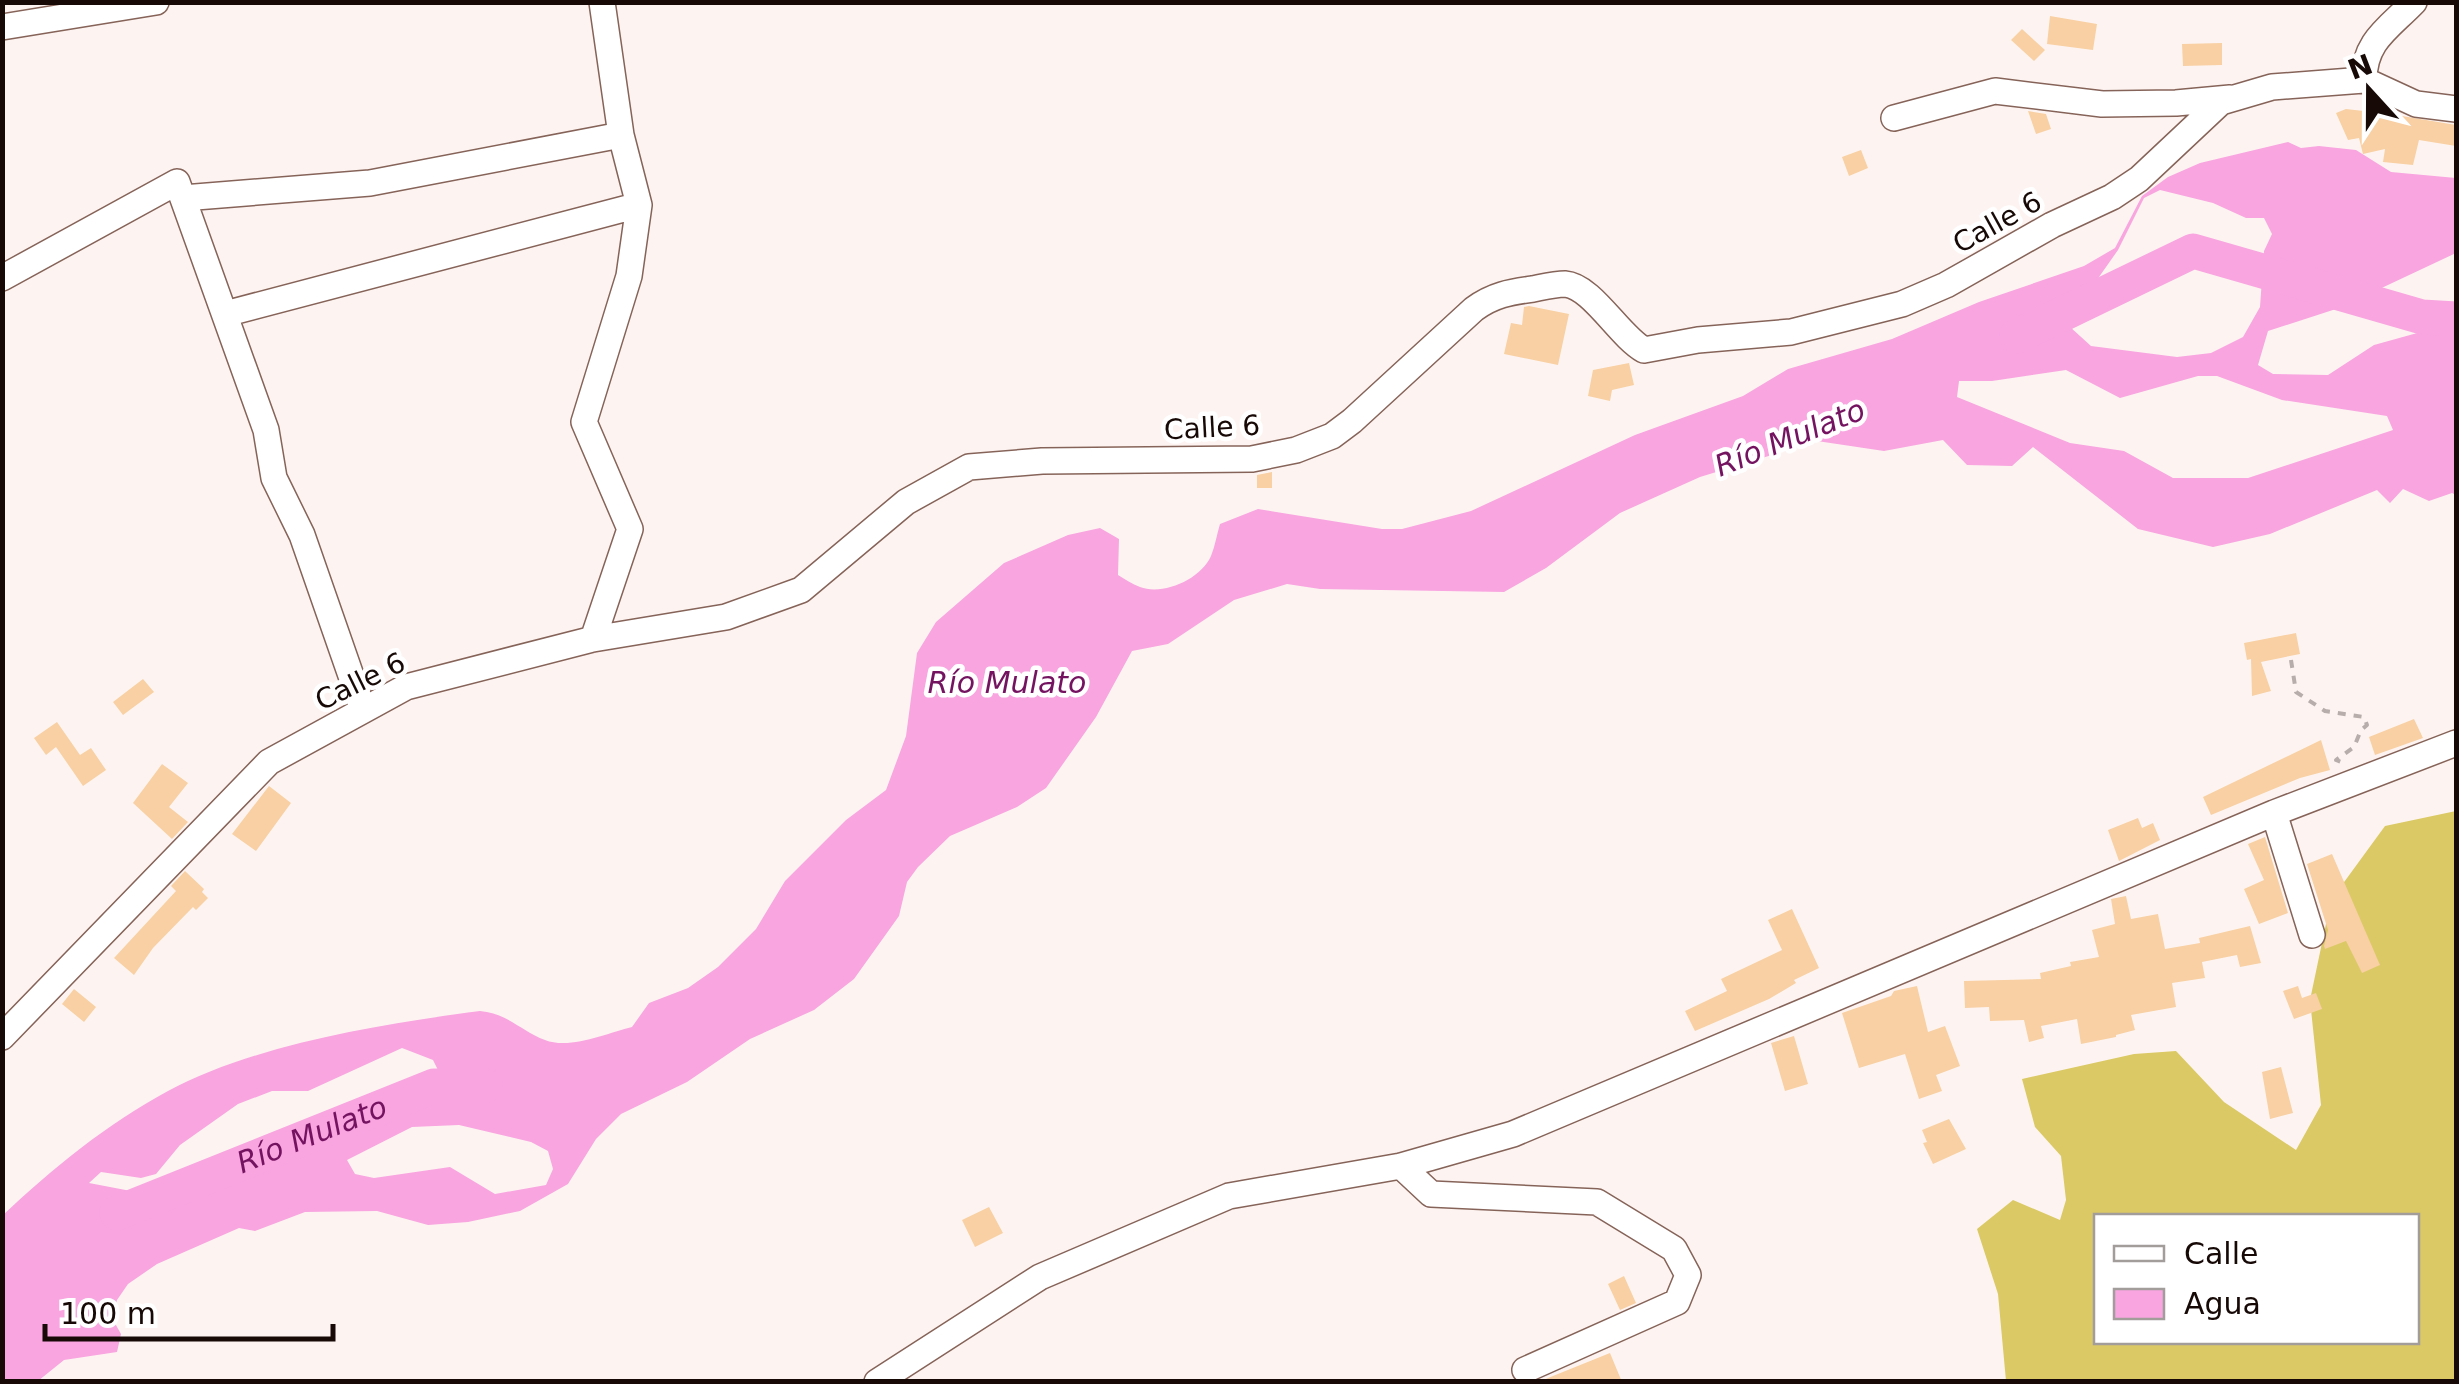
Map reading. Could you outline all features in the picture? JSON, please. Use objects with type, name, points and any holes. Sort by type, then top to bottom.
[{"type":"street","points":[[2,28],[156,2]]},
{"type":"street","points":[[593,639],[630,529],[584,422],[629,276],[639,205],[622,135],[602,2]]},
{"type":"street","points":[[2364,80],[2364,62],[2372,44],[2414,2]]},
{"type":"street","name":"Calle 6","points":[[2,1037],[269,762],[406,687],[593,639],[726,618],[801,590],[906,502],[968,467],[1042,461],[1252,459],[1296,450],[1332,436],[1352,421],[1474,309],[1505,292],[1566,284],[1577,288],[1589,296],[1628,341],[1644,350],[1698,340],[1791,332],[1902,304],[1946,285],[2052,225],[2112,197],[2220,102],[2272,88],[2364,80],[2416,104],[2456,108]]},
{"type":"street","points":[[1894,118],[1995,92],[2102,104],[2240,97]]},
{"type":"street","points":[[183,198],[370,182],[622,135]]},
{"type":"street","points":[[2,278],[177,182],[266,430],[274,478],[302,535],[363,710]]},
{"type":"street","points":[[225,314],[639,205]]},
{"type":"street","points":[[877,1382],[1040,1276],[1229,1196],[1400,1166],[1513,1134],[2274,813],[2456,743]]},
{"type":"street","points":[[2274,813],[2312,935]]},
{"type":"street","points":[[1400,1166],[1431,1194],[1597,1202],[1674,1248],[1688,1275],[1677,1302],[1525,1370]]},
{"type":"path","points":[[2291,660],[2296,692],[2325,711],[2364,716],[2368,725],[2360,730],[2354,747],[2336,760],[2346,764]]},
{"type":"shaded area","points":[[2456,811],[2456,1381],[2006,1381],[1998,1294],[1977,1229],[2013,1200],[2060,1220],[2066,1200],[2061,1156],[2035,1127],[2022,1079],[2134,1054],[2176,1051],[2224,1102],[2296,1150],[2321,1105],[2310,1000],[2331,900],[2385,826]]},
{"type":"water","name":"Río Mulato","points":[[2288,142],[2301,148],[2356,150],[2391,172],[2456,178],[2456,253],[2339,308],[2268,331],[2258,365],[2273,374],[2328,375],[2374,345],[2428,330],[2456,330],[2456,495],[2429,501],[2403,489],[2390,503],[2377,490],[2270,534],[2213,547],[2138,529],[2033,447],[2012,466],[1967,465],[1943,440],[1884,451],[1817,441],[1700,477],[1620,513],[1546,568],[1504,592],[1320,589],[1287,584],[1234,600],[1168,644],[1132,651],[1096,717],[1046,788],[1017,807],[950,836],[918,867],[907,882],[899,916],[854,979],[814,1010],[750,1039],[687,1082],[621,1114],[596,1139],[568,1184],[520,1211],[468,1222],[428,1225],[377,1211],[305,1212],[255,1231],[239,1228],[157,1264],[128,1284],[117,1300],[112,1318],[121,1334],[117,1352],[64,1360],[38,1381],[3,1381],[3,1215],[81,1148],[168,1091],[240,1060],[280,1048],[480,1011],[490,1012],[555,1043],[588,1040],[632,1027],[649,1003],[688,988],[718,967],[756,929],[785,881],[846,820],[886,790],[906,736],[917,653],[936,622],[1004,563],[1068,535],[1100,528],[1119,539],[1118,575],[1140,587],[1159,589],[1180,584],[1199,572],[1212,552],[1220,524],[1258,509],[1382,529],[1402,529],[1471,511],[1635,435],[1743,396],[1788,369],[1892,339],[1979,302],[2084,266],[2115,248],[2142,196],[2168,177],[2200,163]],"holes":[[[2160,190],[2213,203],[2246,218],[2264,218],[2272,234],[2264,251],[2260,307],[2243,337],[2211,353],[2177,357],[2091,346],[2058,316],[2087,294],[2118,250],[2144,198]],[[2066,370],[2120,398],[2198,376],[2217,376],[2282,400],[2387,416],[2393,430],[2248,478],[2173,478],[2124,451],[2070,443],[1957,397],[1959,381],[1992,381]],[[402,1048],[433,1060],[440,1074],[435,1092],[341,1130],[295,1157],[210,1189],[157,1196],[89,1183],[101,1172],[141,1178],[156,1174],[180,1145],[238,1104],[272,1091],[308,1091]],[[459,1125],[531,1142],[548,1151],[553,1169],[546,1185],[495,1194],[450,1167],[374,1178],[355,1174],[347,1160],[412,1127]]]},
{"type":"building","points":[[2050,16],[2097,24],[2093,50],[2047,44]]},
{"type":"building","points":[[2022,29],[2045,50],[2034,61],[2011,40]]},
{"type":"building","points":[[2222,43],[2222,65],[2183,66],[2182,44]]},
{"type":"building","points":[[2346,109],[2381,113],[2383,119],[2402,116],[2456,125],[2456,146],[2419,140],[2413,165],[2383,162],[2385,149],[2363,154],[2359,138],[2348,140],[2336,113]]},
{"type":"building","points":[[2028,111],[2046,114],[2051,129],[2036,134]]},
{"type":"building","points":[[1861,150],[1868,168],[1849,176],[1842,157]]},
{"type":"building","points":[[1524,307],[1569,314],[1558,365],[1504,354],[1511,323],[1522,325]]},
{"type":"building","points":[[1629,363],[1634,385],[1612,390],[1610,401],[1588,396],[1593,370]]},
{"type":"building","points":[[1272,472],[1272,488],[1257,488],[1257,475]]},
{"type":"building","points":[[2296,633],[2300,654],[2261,662],[2271,691],[2252,696],[2251,659],[2247,660],[2244,643]]},
{"type":"building","points":[[143,679],[154,692],[123,715],[113,702]]},
{"type":"building","points":[[2414,719],[2423,738],[2375,755],[2369,737]]},
{"type":"building","points":[[57,722],[80,755],[91,748],[106,770],[83,786],[56,747],[46,755],[34,738]]},
{"type":"building","points":[[2321,740],[2330,770],[2300,778],[2211,815],[2203,797]]},
{"type":"building","points":[[162,764],[188,783],[169,807],[188,822],[172,839],[133,803]]},
{"type":"building","points":[[269,786],[291,803],[256,851],[232,834]]},
{"type":"building","points":[[2138,818],[2142,828],[2153,823],[2160,840],[2119,861],[2108,830]]},
{"type":"building","points":[[2265,837],[2288,913],[2259,924],[2244,889],[2264,880],[2248,844]]},
{"type":"building","points":[[2332,854],[2380,965],[2362,973],[2346,941],[2325,949],[2324,946],[2328,930],[2307,864]]},
{"type":"building","points":[[185,871],[208,898],[196,910],[193,907],[153,948],[134,975],[114,958],[176,891],[171,886]]},
{"type":"building","points":[[2126,896],[2131,919],[2158,914],[2165,949],[2200,943],[2199,938],[2250,926],[2261,963],[2240,967],[2237,955],[2202,962],[2205,978],[2172,983],[2176,1007],[2131,1015],[2135,1030],[2081,1044],[2077,1019],[2041,1026],[2044,1038],[2029,1042],[2024,1020],[1990,1021],[1989,1007],[1965,1008],[1964,981],[2041,979],[2040,973],[2099,957],[2092,930],[2115,924],[2111,899]]},
{"type":"building","points":[[1792,909],[1819,968],[1769,999],[1695,1031],[1685,1011],[1727,991],[1721,979],[1782,950],[1768,920]]},
{"type":"building","points":[[1917,986],[1928,1032],[1945,1026],[1960,1066],[1936,1075],[1942,1091],[1919,1099],[1905,1054],[1859,1068],[1842,1013],[1891,996],[1894,991]]},
{"type":"building","points":[[2298,986],[2302,998],[2316,993],[2322,1009],[2294,1019],[2283,991]]},
{"type":"building","points":[[74,989],[96,1007],[84,1022],[62,1004]]},
{"type":"building","points":[[1794,1036],[1808,1084],[1785,1091],[1771,1043]]},
{"type":"building","points":[[2281,1067],[2293,1113],[2270,1119],[2262,1072]]},
{"type":"building","points":[[1949,1119],[1966,1149],[1933,1164],[1923,1143],[1927,1142],[1922,1130]]},
{"type":"building","points":[[989,1207],[1003,1233],[975,1247],[962,1220]]},
{"type":"building","points":[[1624,1276],[1636,1303],[1620,1310],[1608,1284]]},
{"type":"building","points":[[1610,1353],[1622,1382],[1540,1382],[1548,1378]]},
{"type":"waterway","name":"Río Mulato","points":[[2017,336],[2193,251],[2422,317],[2456,319]]},
{"type":"waterway","name":"Río Mulato","points":[[117,1213],[434,1086],[485,1086]]}]
